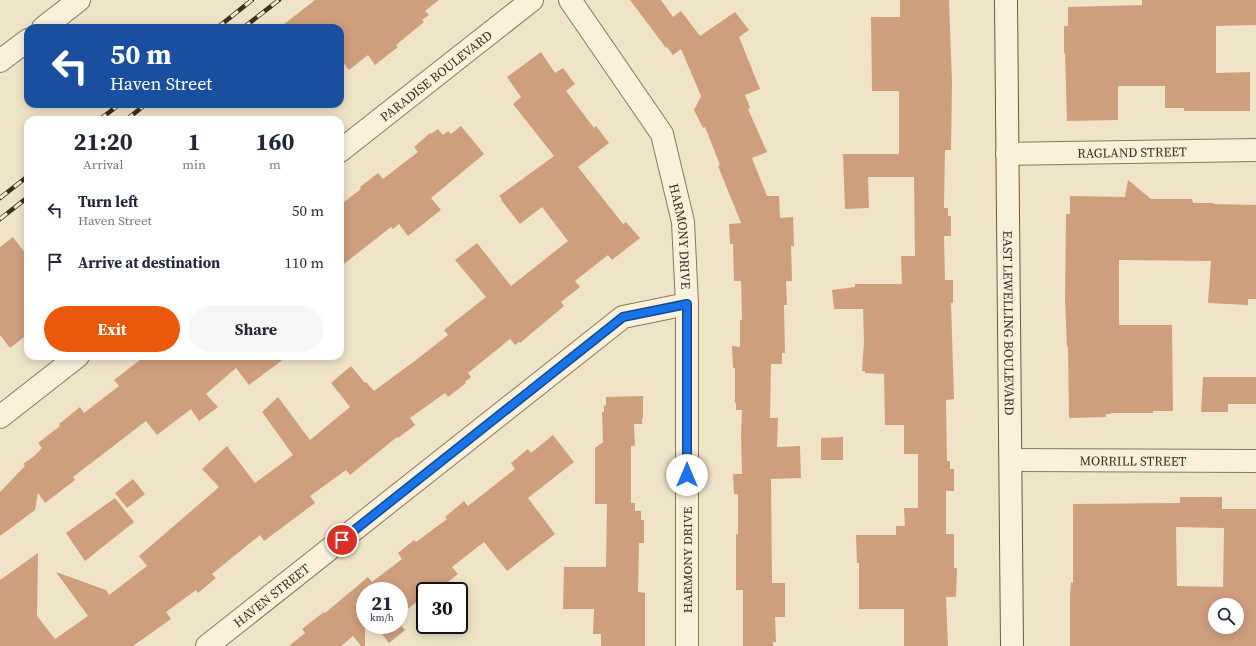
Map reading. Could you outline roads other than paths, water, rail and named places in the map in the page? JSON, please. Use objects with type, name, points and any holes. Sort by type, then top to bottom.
[{"type":"street","points":[[48,24],[79,0]]},
{"type":"street","name":"PARADISE BOULEVARD","points":[[344,148],[532,0]]},
{"type":"street","name":"HARMONY DRIVE","points":[[570,0],[662,134],[683,222],[687,304],[688,646]]},
{"type":"street","name":"EAST LEWELLING BOULEVARD","points":[[1006,0],[1012,646]]},
{"type":"street","points":[[0,61],[24,43]]},
{"type":"street","name":"RAGLAND STREET","points":[[1007,154],[1256,150]]},
{"type":"street","name":"HAVEN STREET","points":[[207,646],[623,317],[687,304]]},
{"type":"street","points":[[0,417],[73,360]]},
{"type":"street","name":"MORRILL STREET","points":[[1010,460],[1256,461]]},
{"type":"railway","points":[[222,24],[252,0]]},
{"type":"railway","points":[[248,24],[279,0]]},
{"type":"railway","points":[[104,116],[115,108]]},
{"type":"railway","points":[[131,116],[141,108]]},
{"type":"railway","points":[[0,198],[24,179]]},
{"type":"railway","points":[[0,219],[24,200]]}]
